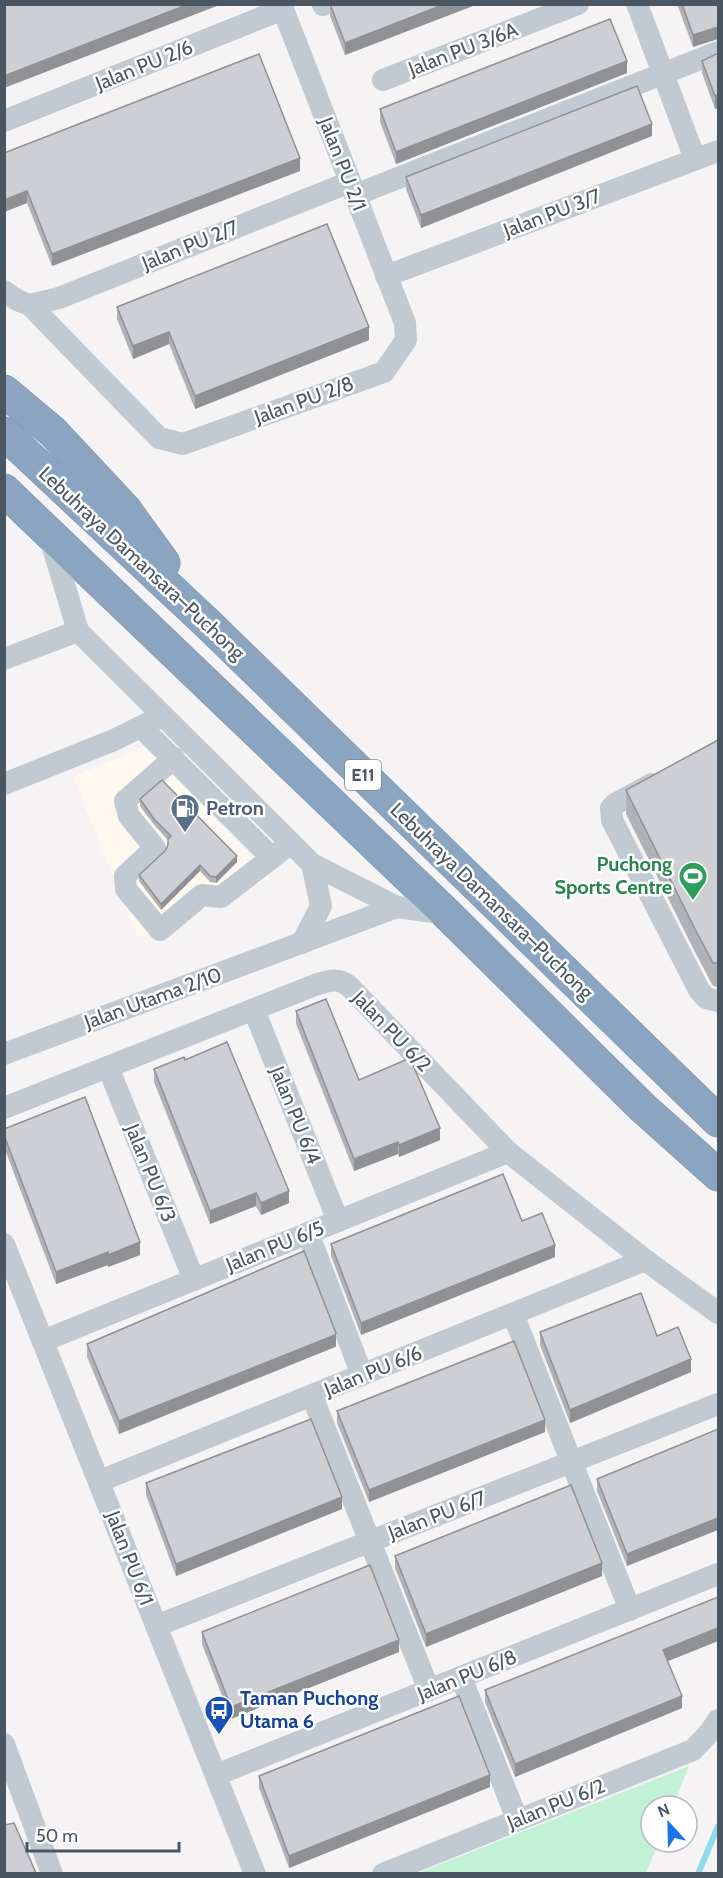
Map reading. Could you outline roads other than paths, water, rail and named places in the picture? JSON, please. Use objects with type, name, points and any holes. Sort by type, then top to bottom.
[{"type":"highway","points":[[4,391],[53,432],[125,509],[208,624]]},
{"type":"highway","name":"Lebuhraya Damansara–Puchong","points":[[4,433],[208,624],[718,1120]]},
{"type":"highway","name":"Lebuhraya Damansara–Puchong","points":[[4,490],[447,914],[642,1107],[718,1175]]},
{"type":"street","name":"Jalan PU 3/6A","points":[[383,80],[554,9],[578,4]]},
{"type":"street","points":[[637,4],[695,159]]},
{"type":"street","name":"Jalan PU 2/6","points":[[4,121],[282,7]]},
{"type":"street","name":"Jalan PU 2/1","points":[[282,7],[405,323]]},
{"type":"street","name":"Jalan PU 2/7","points":[[30,305],[59,298],[718,52]]},
{"type":"street","name":"Jalan PU 3/7","points":[[386,276],[718,151]]},
{"type":"street","points":[[4,291],[30,305]]},
{"type":"street","name":"Jalan PU 2/8","points":[[30,305],[159,438],[183,444],[384,372],[406,340],[405,323]]},
{"type":"street","points":[[47,530],[78,632],[312,864],[397,907]]},
{"type":"street","points":[[4,659],[78,632]]},
{"type":"street","points":[[4,784],[114,740],[163,715]]},
{"type":"street","points":[[141,727],[271,857]]},
{"type":"street","points":[[174,758],[125,801],[129,816],[155,848],[125,876],[126,889],[160,930],[202,895],[221,897],[291,843]]},
{"type":"street","points":[[669,775],[619,800],[611,808],[611,814],[699,990],[706,998],[718,1001]]},
{"type":"street","points":[[302,943],[321,906],[312,864]]},
{"type":"street","name":"Jalan Utama 2/10","points":[[4,1054],[397,907],[447,914]]},
{"type":"street","name":"Jalan PU 6/2","points":[[4,1108],[326,981],[338,980],[344,982],[508,1152],[645,1260],[718,1313]]},
{"type":"street","name":"Jalan PU 6/4","points":[[254,1010],[338,1221]]},
{"type":"street","name":"Jalan PU 6/3","points":[[108,1067],[194,1280]]},
{"type":"street","name":"Jalan PU 6/5","points":[[43,1341],[508,1152]]},
{"type":"street","points":[[308,1233],[362,1375]]},
{"type":"street","name":"Jalan PU 6/1","points":[[4,1244],[255,1874]]},
{"type":"street","name":"Jalan PU 6/6","points":[[100,1481],[645,1260]]},
{"type":"street","points":[[513,1314],[630,1610]]},
{"type":"street","points":[[312,1396],[429,1690]]},
{"type":"street","name":"Jalan PU 6/7","points":[[156,1626],[718,1404]]},
{"type":"street","name":"Jalan PU 6/8","points":[[216,1775],[718,1574]]},
{"type":"street","points":[[461,1677],[517,1819]]},
{"type":"street","name":"Jalan PU 6/2","points":[[383,1874],[693,1750],[711,1732],[718,1720]]},
{"type":"street","points":[[4,1744],[23,1823],[52,1874]]},
{"type":"waterway","points":[[698,1874],[718,1826]]},
{"type":"place","name":"Petron","points":[[185,834]]},
{"type":"place","name":"Puchong Sports Centre","points":[[693,902]]},
{"type":"place","name":"Taman Puchong Utama 6","points":[[219,1736]]}]
